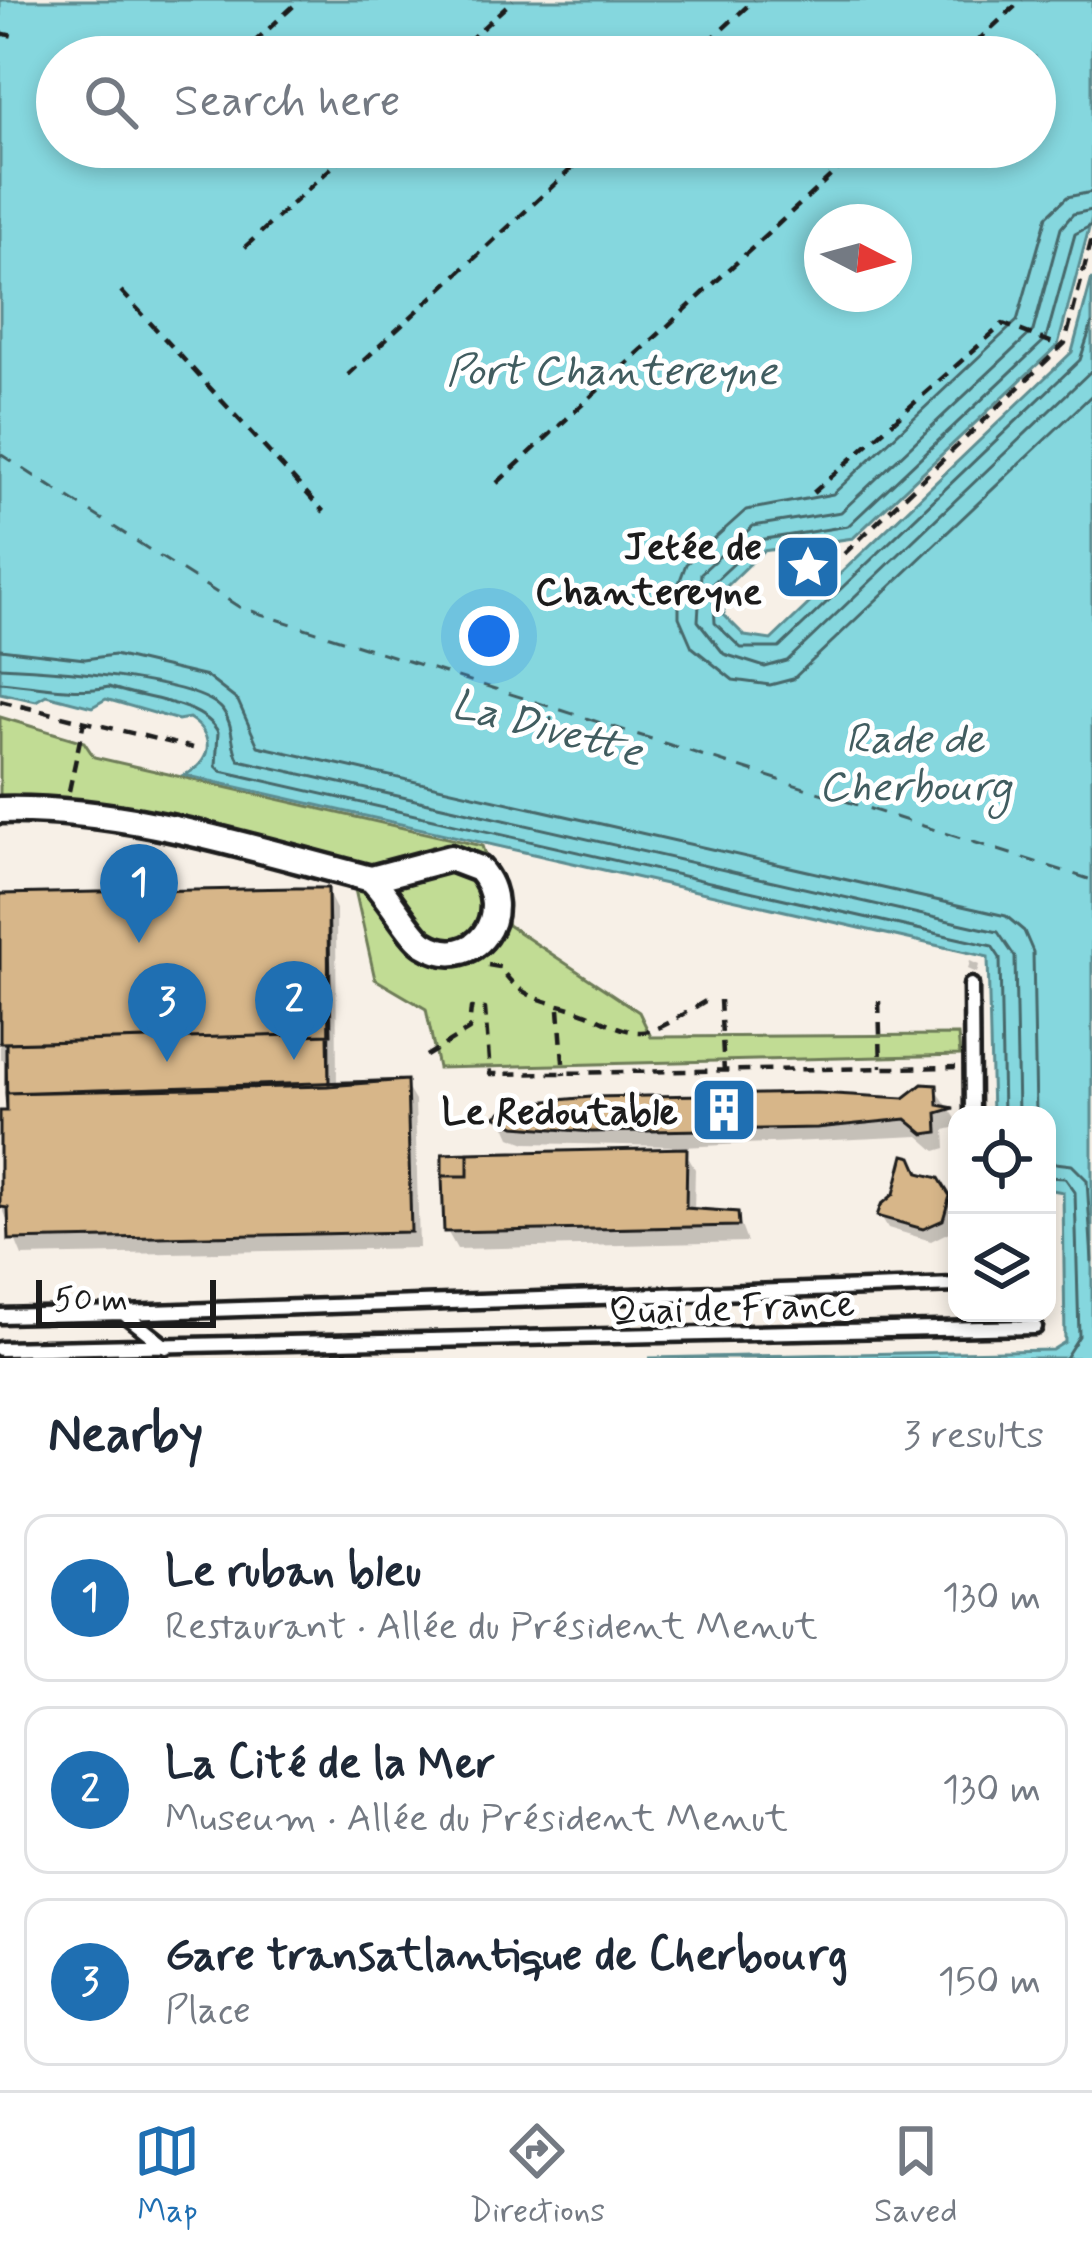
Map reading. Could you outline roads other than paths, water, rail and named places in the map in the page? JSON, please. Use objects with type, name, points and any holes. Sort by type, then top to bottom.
[{"type":"street","points":[[0,810],[65,808],[130,819],[370,879],[396,902],[417,938],[440,951],[456,951],[479,941],[494,918],[490,881],[465,860],[434,861],[370,879]]},
{"type":"lane","points":[[971,985],[972,1106]]},
{"type":"lane","points":[[0,1316],[948,1285]]},
{"type":"lane","points":[[123,1313],[166,1347]]},
{"type":"lane","points":[[974,1322],[974,1329]]},
{"type":"lane","name":"Quai de France","points":[[0,1349],[1034,1327]]},
{"type":"water","points":[[0,0],[1092,0],[1092,217],[1058,345],[853,538],[763,551],[724,589],[724,615],[745,636],[771,640],[1072,352],[1092,278],[1092,1358],[649,1358],[1052,1350],[1065,1342],[1063,1192],[1056,1191],[1056,1106],[992,1106],[988,957],[184,775],[200,763],[207,748],[204,732],[189,718],[178,720],[106,699],[92,707],[46,695],[36,701],[0,693]]},
{"type":"place","name":"Jetée de Chantereyne","points":[[808,567]]},
{"type":"place","name":"Le ruban bleu","points":[[139,943]]},
{"type":"place","name":"La Cité de la Mer","points":[[294,1060]]},
{"type":"place","name":"Gare transatlantique de Cherbourg","points":[[167,1062]]},
{"type":"place","name":"Le Redoutable","points":[[724,1110]]},
{"type":"water label","name":"Port Chantereyne","points":[[612,369]]},
{"type":"water label","name":"La Divette","points":[[548,726]]},
{"type":"water label","name":"Rade de Cherbourg","points":[[915,761]]}]
